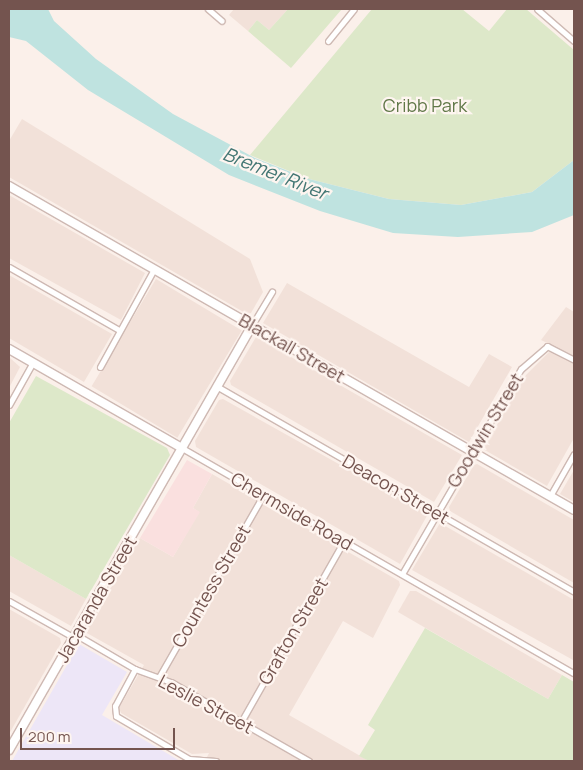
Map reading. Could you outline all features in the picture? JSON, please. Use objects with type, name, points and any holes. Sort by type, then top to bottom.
[{"type":"street","points":[[208,9],[222,21]]},
{"type":"street","points":[[214,14],[218,9]]},
{"type":"street","points":[[328,40],[354,9]]},
{"type":"street","points":[[537,9],[574,40]]},
{"type":"street","name":"Blackall Street","points":[[9,186],[574,510]]},
{"type":"street","points":[[9,267],[119,330]]},
{"type":"street","points":[[100,367],[154,270]]},
{"type":"street","points":[[252,325],[272,292]]},
{"type":"street","name":"Jacaranda Street","points":[[9,750],[252,325]]},
{"type":"street","name":"Goodwin Street","points":[[402,574],[521,369],[547,346],[574,360]]},
{"type":"street","name":"Chermside Road","points":[[9,349],[574,673]]},
{"type":"street","points":[[9,405],[33,362]]},
{"type":"street","name":"Deacon Street","points":[[218,387],[574,592]]},
{"type":"street","points":[[550,496],[574,454]]},
{"type":"street","name":"Countess Street","points":[[159,677],[264,494]]},
{"type":"street","name":"Grafton Street","points":[[241,722],[344,541]]},
{"type":"street","name":"Leslie Street","points":[[9,600],[135,669],[159,677],[309,761]]},
{"type":"street","points":[[135,669],[114,713],[194,761],[216,761]]},
{"type":"shaded area","points":[[234,9],[288,9],[269,30],[257,20],[248,31],[229,15]]},
{"type":"shaded area","points":[[22,119],[250,259],[263,292],[251,313],[247,314],[9,177],[9,141]]},
{"type":"shaded area","points":[[9,195],[145,273],[121,320],[9,258]]},
{"type":"shaded area","points":[[9,275],[112,334],[84,382],[9,338]]},
{"type":"shaded area","points":[[156,279],[242,331],[177,438],[92,386]]},
{"type":"shaded area","points":[[287,283],[469,387],[489,354],[512,367],[469,442],[263,323]]},
{"type":"shaded area","points":[[566,307],[574,312],[574,356],[541,340]]},
{"type":"shaded area","points":[[256,337],[462,455],[434,502],[231,385],[230,381]]},
{"type":"shaded area","points":[[551,350],[574,363],[574,438],[547,486],[483,449],[526,375]]},
{"type":"shaded area","points":[[9,357],[20,367],[9,388]]},
{"type":"shaded area","points":[[223,399],[428,514],[400,564],[196,447],[195,441],[219,400]]},
{"type":"shaded area","points":[[187,460],[212,474],[193,508],[200,512],[173,557],[140,538]]},
{"type":"shaded area","points":[[477,464],[574,520],[574,583],[450,511],[449,507],[474,465]]},
{"type":"shaded area","points":[[574,470],[574,502],[560,494]]},
{"type":"shaded area","points":[[212,474],[399,581],[400,585],[373,638],[343,621],[289,715],[369,761],[205,761],[209,753],[192,754],[121,713],[119,708],[144,665],[85,632],[140,538],[173,557],[199,512],[193,508]]},
{"type":"shaded area","points":[[440,523],[574,600],[573,660],[412,570]]},
{"type":"shaded area","points":[[9,555],[86,599],[71,626],[9,591]]},
{"type":"shaded area","points":[[410,591],[416,591],[562,675],[548,699],[398,612]]},
{"type":"shaded area","points":[[9,609],[60,638],[61,643],[9,734]]},
{"type":"shaded area","points":[[79,644],[127,672],[102,715],[180,761],[12,761]]},
{"type":"green space","points":[[288,9],[342,9],[291,68],[248,31],[257,20],[269,30]]},
{"type":"green space","name":"Cribb Park","points":[[372,9],[462,9],[489,31],[507,9],[526,9],[574,50],[574,160],[532,192],[461,205],[389,199],[309,179],[250,155]]},
{"type":"green space","points":[[36,376],[167,448],[170,455],[86,599],[9,555],[9,423]]},
{"type":"green space","points":[[425,628],[548,699],[562,675],[574,682],[574,761],[369,761],[359,756],[375,730],[368,725]]},
{"type":"water","name":"Bremer River","points":[[9,9],[48,9],[54,21],[96,59],[173,114],[255,158],[309,179],[389,199],[461,205],[532,192],[574,160],[574,215],[532,232],[458,237],[393,233],[320,211],[229,175],[88,90],[26,41],[9,37]]}]
